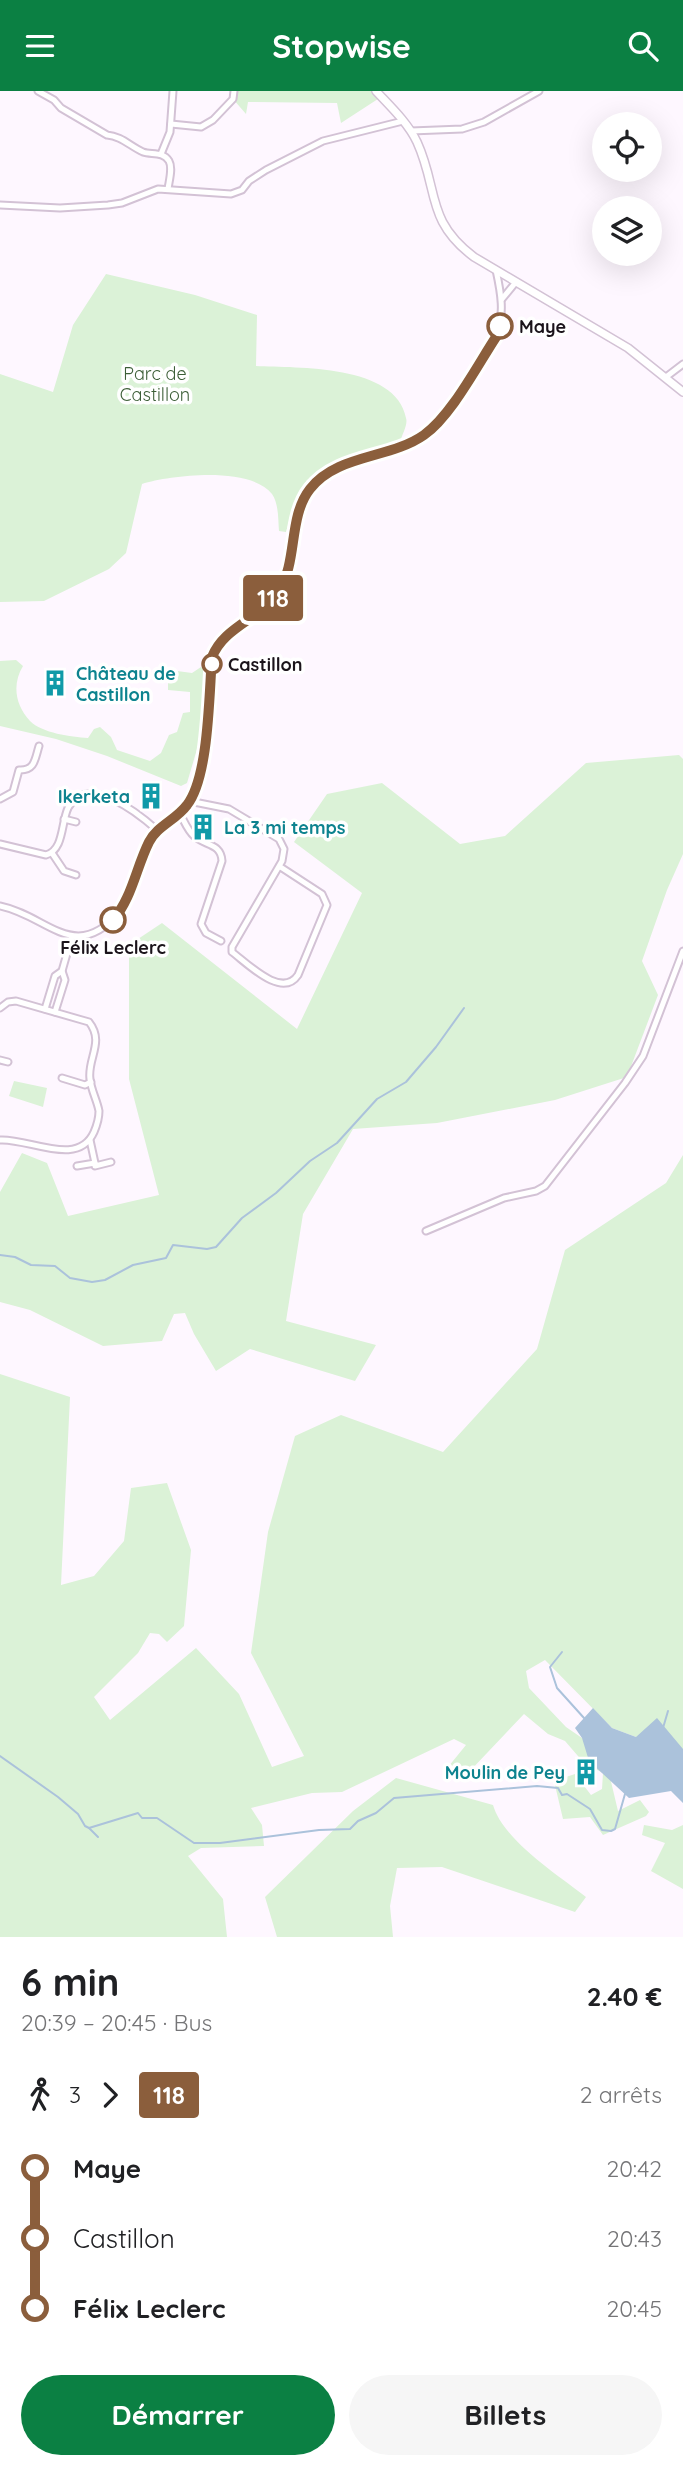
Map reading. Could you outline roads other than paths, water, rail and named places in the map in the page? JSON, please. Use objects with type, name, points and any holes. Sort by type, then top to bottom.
[{"type":"street","points":[[38,91],[107,135],[115,136],[145,153],[161,154],[168,159],[168,189]]},
{"type":"street","points":[[161,154],[171,124],[173,91]]},
{"type":"street","points":[[171,124],[201,127],[213,120],[233,99],[234,91]]},
{"type":"street","points":[[376,91],[411,131],[421,153],[435,209],[447,232],[464,249],[628,348],[683,392]]},
{"type":"street","points":[[411,131],[462,129],[484,123],[539,91]]},
{"type":"street","points":[[0,205],[60,208],[108,205],[132,200],[150,191],[168,189],[231,194],[242,190],[249,181],[266,170],[323,141],[403,121]]},
{"type":"street","points":[[0,906],[21,912],[52,930],[72,936],[95,932],[121,911],[147,845],[158,830],[189,801],[201,770],[212,657],[218,644],[264,607],[280,590],[308,491],[323,476],[341,466],[421,437],[438,425],[500,327],[502,299],[496,270]]},
{"type":"street","points":[[502,299],[516,282]]},
{"type":"street","points":[[666,377],[683,364]]},
{"type":"street","points":[[0,799],[13,792],[19,770],[33,767],[39,745]]},
{"type":"street","points":[[0,844],[46,855],[52,853],[57,848],[64,819],[74,800],[94,794],[120,803],[158,830]]},
{"type":"street","points":[[189,801],[229,809],[279,839],[284,849],[279,866],[232,947],[232,952],[273,982],[283,984],[295,980],[298,975],[327,905],[322,894],[279,866]]},
{"type":"street","points":[[179,812],[196,838],[216,847],[222,853],[222,861],[201,924],[206,933],[221,941]]},
{"type":"street","points":[[64,819],[76,822]]},
{"type":"street","points":[[52,853],[64,871],[76,875]]},
{"type":"street","points":[[55,1012],[65,980],[62,971],[72,936]]},
{"type":"street","points":[[426,1231],[504,1198],[536,1191],[545,1186],[643,1056],[683,951]]},
{"type":"street","points":[[45,1009],[55,976],[62,971]]},
{"type":"street","points":[[52,989],[61,991]]},
{"type":"street","points":[[0,1008],[8,1002],[16,1001],[89,1022],[96,1035],[89,1077],[99,1111],[98,1122],[90,1140],[84,1146],[67,1151],[14,1139],[0,1140]]},
{"type":"street","points":[[0,1060],[8,1062]]},
{"type":"street","points":[[62,1078],[85,1085],[91,1082]]},
{"type":"street","points":[[90,1140],[95,1166],[111,1162]]},
{"type":"street","points":[[77,1166],[95,1163]]},
{"type":"water","points":[[593,1708],[612,1728],[636,1737],[657,1718],[683,1749],[683,1803],[671,1791],[629,1798],[589,1761],[582,1738],[575,1728]]},
{"type":"waterway","points":[[0,1255],[15,1257],[31,1265],[55,1266],[70,1278],[92,1282],[105,1280],[133,1265],[166,1258],[173,1245],[207,1249],[216,1247],[242,1218],[276,1193],[310,1161],[337,1143],[377,1099],[406,1082],[464,1008]]},
{"type":"waterway","points":[[562,1652],[550,1667],[557,1688],[584,1718]]},
{"type":"waterway","points":[[663,1728],[668,1711]]},
{"type":"waterway","points":[[0,1756],[58,1797],[78,1814],[89,1828],[138,1813],[142,1818],[157,1818],[194,1843],[220,1843],[319,1830],[350,1829],[394,1798],[537,1786],[558,1788],[562,1795],[567,1794],[590,1809],[602,1830],[611,1831],[615,1829],[625,1794]]},
{"type":"waterway","points":[[89,1828],[98,1837]]},
{"type":"place","name":"Maye","points":[[500,326]]},
{"type":"place","name":"Castillon","points":[[212,664]]},
{"type":"place","name":"Château de Castillon","points":[[55,683]]},
{"type":"place","name":"Ikerketa","points":[[151,796]]},
{"type":"place","name":"La 3 mi temps","points":[[203,827]]},
{"type":"place","name":"Félix Leclerc","points":[[113,920]]},
{"type":"place","name":"Moulin de Pey","points":[[586,1772]]},
{"type":"park label","name":"Parc de Castillon","points":[[155,384]]}]
